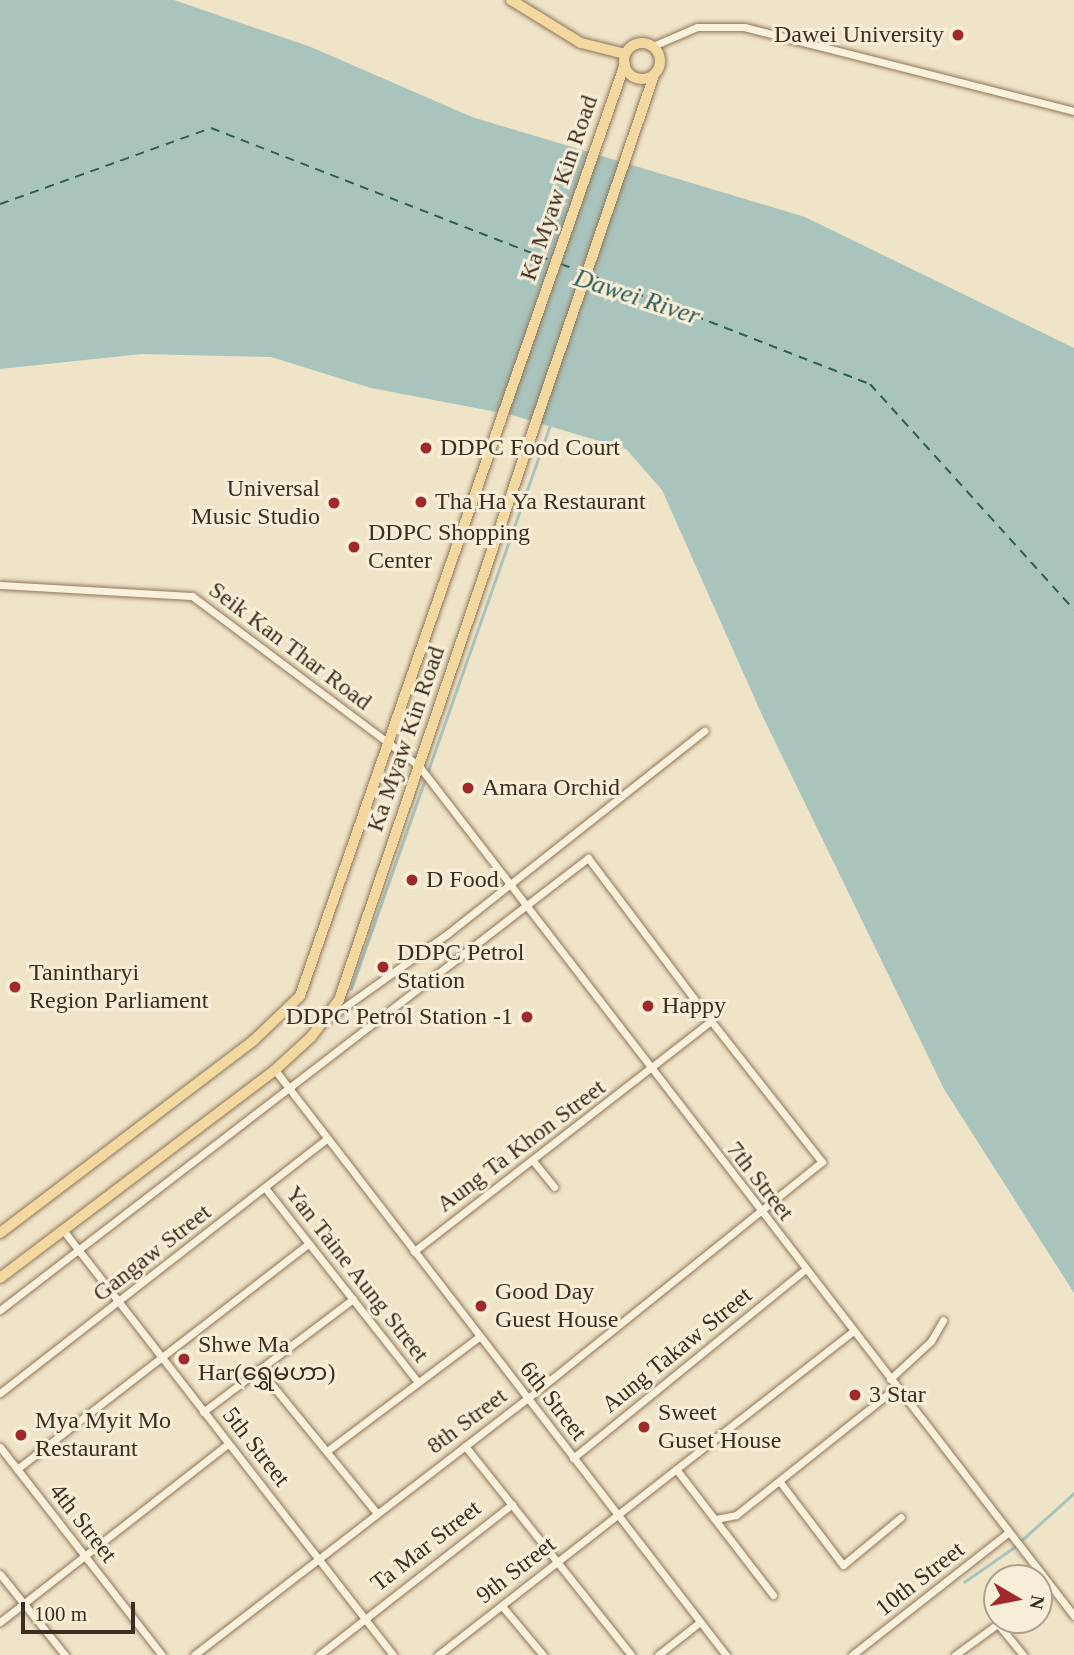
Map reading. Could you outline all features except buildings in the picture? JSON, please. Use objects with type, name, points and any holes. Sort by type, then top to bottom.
[{"type":"main road","points":[[512,0],[582,43],[625,59],[636,78],[654,75],[660,57],[653,46],[635,44],[625,59]]},
{"type":"main road","name":"Ka Myaw Kin Road","points":[[0,1233],[253,1041],[300,996],[625,59]]},
{"type":"main road","name":"Ka Myaw Kin Road","points":[[0,1278],[275,1070],[329,1018],[487,570],[654,75]]},
{"type":"street","points":[[653,46],[696,27],[744,27],[1074,111]]},
{"type":"street","name":"Seik Kan Thar Road","points":[[0,585],[192,596],[419,766]]},
{"type":"street","points":[[329,1018],[704,732]]},
{"type":"street","name":"7th Street","points":[[419,766],[432,780],[506,885],[1034,1564]]},
{"type":"street","points":[[0,1310],[286,1085],[582,858],[593,860],[711,1021]]},
{"type":"street","name":"Aung Ta Khon Street","points":[[414,1251],[651,1072],[711,1021]]},
{"type":"street","name":"8th Street","points":[[194,1655],[528,1398],[761,1214],[822,1162],[711,1021]]},
{"type":"street","name":"6th Street","points":[[275,1070],[326,1140],[726,1655]]},
{"type":"street","name":"Gangaw Street","points":[[0,1393],[326,1140]]},
{"type":"street","points":[[534,1162],[554,1187]]},
{"type":"street","name":"Yan Taine Aung Street","points":[[266,1189],[418,1382]]},
{"type":"street","name":"5th Street","points":[[63,1230],[393,1655]]},
{"type":"street","points":[[18,1469],[309,1243]]},
{"type":"street","name":"Aung Takaw Street","points":[[573,1458],[804,1270]]},
{"type":"street","points":[[204,1412],[353,1299]]},
{"type":"street","points":[[890,1379],[930,1341],[943,1320]]},
{"type":"street","name":"9th Street","points":[[438,1655],[852,1332]]},
{"type":"street","points":[[327,1451],[479,1337]]},
{"type":"street","points":[[259,1369],[377,1513]]},
{"type":"street","points":[[716,1519],[736,1515],[897,1387]]},
{"type":"street","points":[[0,1622],[228,1444]]},
{"type":"street","points":[[466,1446],[561,1560],[631,1655]]},
{"type":"street","name":"4th Street","points":[[0,1447],[162,1655]]},
{"type":"street","points":[[676,1469],[772,1595]]},
{"type":"street","points":[[779,1482],[843,1565],[901,1517]]},
{"type":"street","name":"Ta Mar Street","points":[[319,1655],[512,1504]]},
{"type":"street","name":"10th Street","points":[[852,1655],[1009,1532]]},
{"type":"street","points":[[0,1574],[65,1655]]},
{"type":"street","name":"7th Street","points":[[1053,1589],[1074,1616]]},
{"type":"street","points":[[502,1606],[544,1655]]},
{"type":"street","points":[[658,1655],[700,1622]]},
{"type":"street","points":[[955,1655],[984,1634]]},
{"type":"street","points":[[1008,1634],[1023,1655]]},
{"type":"street","points":[[448,1647],[453,1655]]},
{"type":"water","name":"Dawei River","points":[[0,0],[174,0],[311,47],[472,117],[805,217],[1074,348],[1074,1293],[944,1089],[762,715],[662,490],[626,449],[512,415],[371,388],[271,357],[142,354],[0,369]]},
{"type":"waterway","points":[[351,989],[550,425]]},
{"type":"waterway","points":[[964,1582],[1013,1548],[1074,1493]]},
{"type":"ferry route","points":[[0,204],[211,128],[552,261]]},
{"type":"ferry route","points":[[561,264],[582,272]]},
{"type":"ferry route","points":[[590,275],[870,384],[1074,610]]},
{"type":"place","name":"Dawei University","points":[[958,35]]},
{"type":"place","name":"DDPC Food Court","points":[[426,448]]},
{"type":"place","name":"Tha Ha Ya Restaurant","points":[[421,502]]},
{"type":"place","name":"Universal Music Studio","points":[[334,503]]},
{"type":"place","name":"DDPC Shopping Center","points":[[354,547]]},
{"type":"place","name":"Amara Orchid","points":[[468,788]]},
{"type":"place","name":"D Food","points":[[412,880]]},
{"type":"place","name":"DDPC Petrol Station","points":[[383,967]]},
{"type":"place","name":"Tanintharyi Region Parliament","points":[[15,987]]},
{"type":"place","name":"Happy","points":[[648,1006]]},
{"type":"place","name":"DDPC Petrol Station -1","points":[[527,1017]]},
{"type":"place","name":"Good Day Guest House","points":[[481,1306]]},
{"type":"place","name":"Shwe Ma Har(‌‌ရွှေမဟာ)","points":[[184,1359]]},
{"type":"place","name":"3 Star","points":[[855,1395]]},
{"type":"place","name":"Sweet Guset House","points":[[644,1427]]},
{"type":"place","name":"Mya Myit Mo Restaurant","points":[[21,1435]]}]
